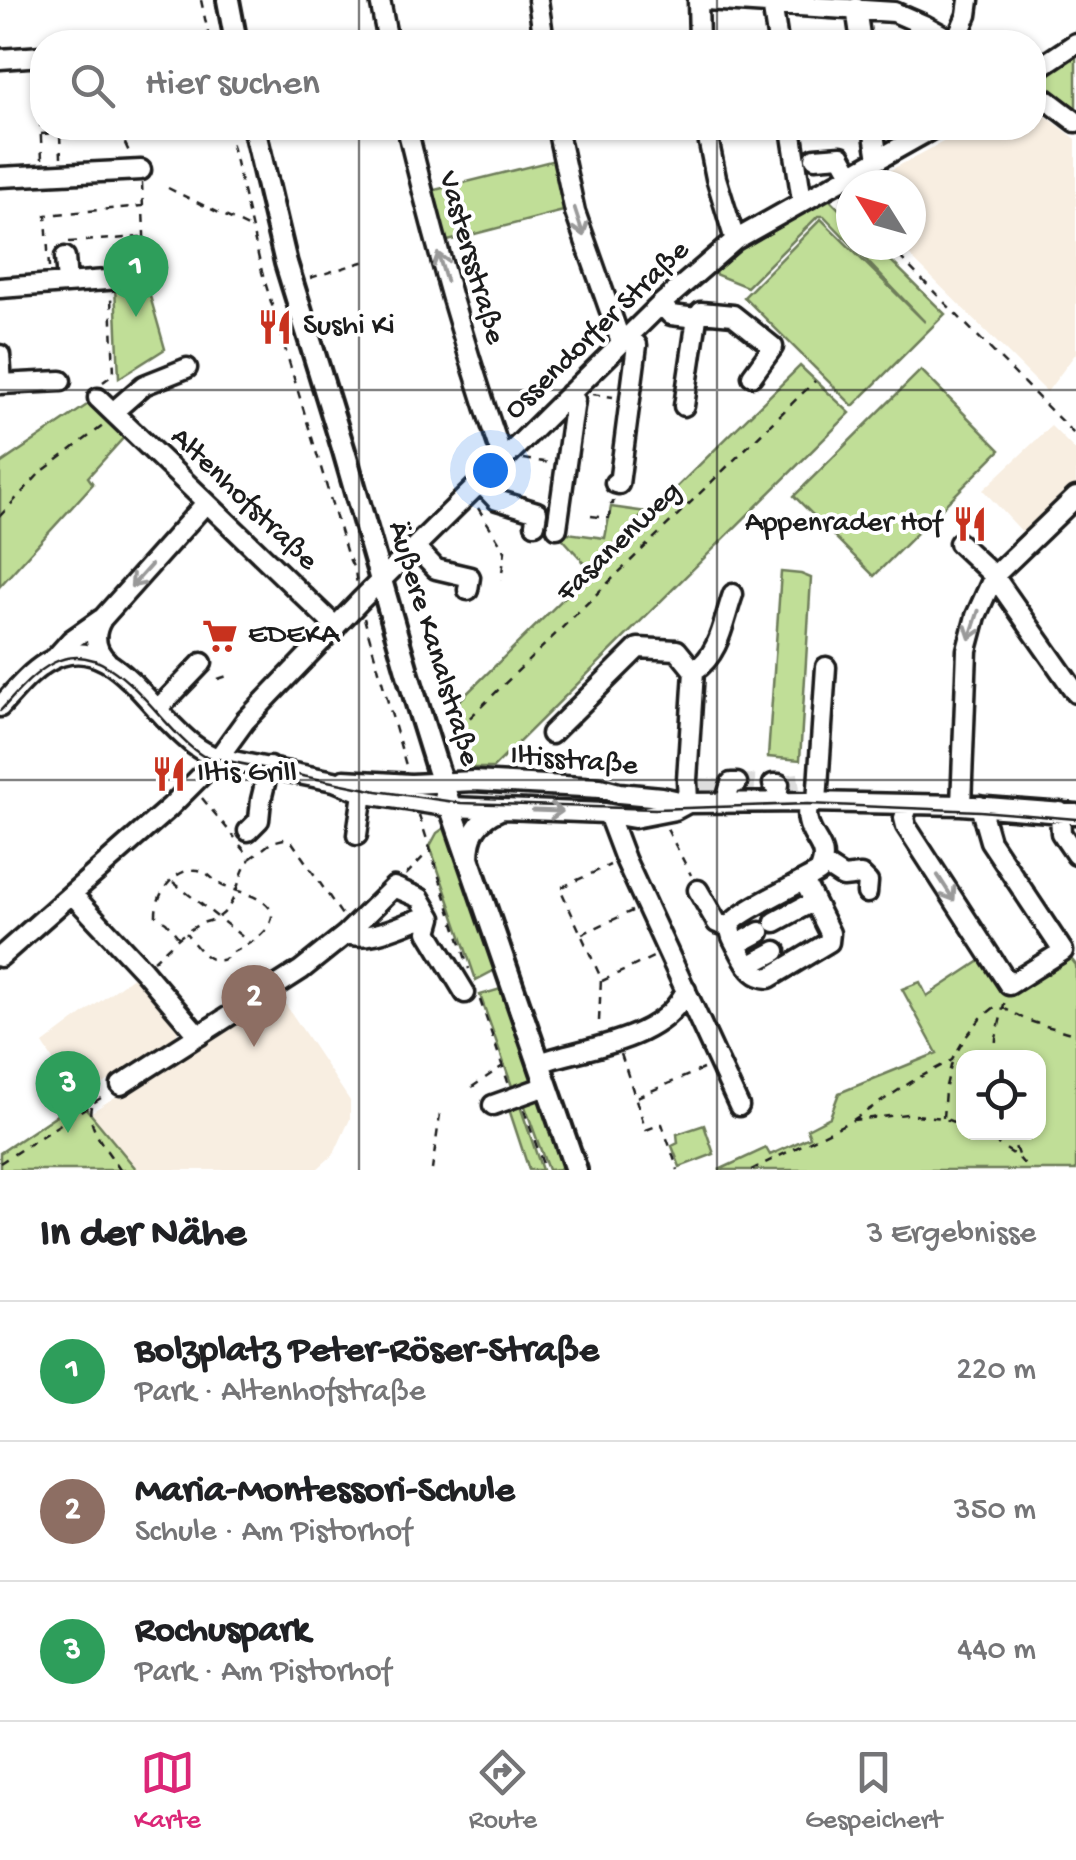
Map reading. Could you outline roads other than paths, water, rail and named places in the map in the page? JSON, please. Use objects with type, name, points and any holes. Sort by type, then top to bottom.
[{"type":"main road","points":[[228,0],[234,30]]},
{"type":"main road","name":"Äußere Kanalstraße","points":[[257,140],[286,264],[381,581],[436,743],[442,782],[574,1169]]},
{"type":"street","points":[[380,0],[386,30]]},
{"type":"street","points":[[538,0],[542,30]]},
{"type":"street","points":[[698,0],[698,30]]},
{"type":"street","points":[[706,0],[894,12],[931,30]]},
{"type":"street","points":[[961,30],[969,0]]},
{"type":"street","points":[[772,3],[776,30]]},
{"type":"street","points":[[856,8],[859,30]]},
{"type":"street","points":[[1046,63],[1076,44]]},
{"type":"street","points":[[0,59],[30,57]]},
{"type":"street","points":[[1046,99],[1076,122]]},
{"type":"street","name":"Vastersstraße","points":[[409,140],[434,242],[476,381],[506,456]]},
{"type":"street","points":[[560,140],[575,212],[624,338],[637,345],[616,484]]},
{"type":"street","points":[[708,140],[735,240]]},
{"type":"street","points":[[793,140],[802,201]]},
{"type":"street","points":[[875,140],[878,159]]},
{"type":"street","name":"Ossendorfer Straße","points":[[858,170],[912,140]]},
{"type":"street","points":[[815,158],[841,156],[849,170]]},
{"type":"street","points":[[0,174],[141,170]]},
{"type":"street","name":"Ossendorfer Straße","points":[[0,957],[192,786],[245,721],[360,601],[624,338],[735,240],[836,182]]},
{"type":"street","points":[[58,284],[63,249]]},
{"type":"street","points":[[0,288],[146,277]]},
{"type":"street","points":[[661,304],[671,314],[697,318]]},
{"type":"street","points":[[684,406],[701,312],[732,315],[773,347],[752,376]]},
{"type":"street","points":[[0,355],[1,384],[62,381]]},
{"type":"street","points":[[115,414],[144,385],[187,368]]},
{"type":"street","points":[[557,528],[575,400],[573,390]]},
{"type":"street","name":"Altenhofstraße","points":[[94,394],[336,627]]},
{"type":"street","points":[[474,489],[537,512],[535,524]]},
{"type":"street","points":[[909,804],[904,818],[906,826],[1008,985],[1063,951],[970,806],[966,650],[994,576],[1076,497]]},
{"type":"street","points":[[206,504],[102,619],[96,642],[99,654],[196,748],[218,758]]},
{"type":"street","points":[[959,543],[994,576],[1076,694]]},
{"type":"street","points":[[415,547],[436,569],[470,577],[468,590]]},
{"type":"street","points":[[694,672],[714,652],[733,594]]},
{"type":"street","points":[[1,702],[54,659],[70,640],[102,619]]},
{"type":"street","points":[[552,734],[638,648],[678,650],[694,672],[712,791]]},
{"type":"street","points":[[54,659],[84,653],[107,661]]},
{"type":"street","points":[[157,710],[202,664]]},
{"type":"street","points":[[734,936],[740,914],[819,872],[823,864],[823,851],[808,822],[813,802],[788,786],[826,668]]},
{"type":"street","points":[[436,743],[452,771],[474,781]]},
{"type":"street","name":"Iltisstraße","points":[[218,758],[334,781],[363,793],[451,807],[634,818],[675,810],[712,791]]},
{"type":"street","points":[[248,832],[259,820],[269,767]]},
{"type":"street","name":"Iltisstraße","points":[[334,781],[474,781],[600,788],[661,797],[788,786],[813,802],[1068,813]]},
{"type":"street","points":[[357,836],[363,793]]},
{"type":"street","points":[[469,860],[473,833],[484,818],[500,810]]},
{"type":"street","points":[[1068,813],[1061,832],[1076,855]]},
{"type":"street","name":"Iltisstraße","points":[[608,814],[740,1106]]},
{"type":"street","points":[[823,864],[844,877],[861,875],[868,882],[867,893]]},
{"type":"street","points":[[698,890],[717,922],[734,936],[748,966],[758,976],[769,978],[825,946],[830,938],[804,881]]},
{"type":"street","points":[[120,1085],[301,970],[349,932],[394,887],[420,898],[432,918],[428,932],[466,993]]},
{"type":"street","points":[[72,894],[199,1036]]},
{"type":"street","points":[[734,936],[768,927],[814,901]]},
{"type":"street","points":[[349,932],[358,937],[422,918]]},
{"type":"street","points":[[748,966],[776,951]]},
{"type":"street","points":[[539,1063],[617,1040],[661,1022],[678,1008],[686,990]]},
{"type":"street","points":[[493,1105],[546,1086]]},
{"type":"tunnel","points":[[783,784],[799,782]]},
{"type":"tunnel","points":[[737,783],[773,784]]},
{"type":"tunnel","points":[[700,787],[719,788]]},
{"type":"tram line","points":[[0,711],[45,668],[75,657],[96,661],[116,672],[203,756],[377,791],[461,803],[656,809],[808,804],[1076,819]]},
{"type":"place","name":"Bolzplatz Peter-Röser-Straße","points":[[136,317]]},
{"type":"place","name":"Sushi Ki","points":[[275,327]]},
{"type":"place","name":"Appenrader Hof","points":[[970,524]]},
{"type":"place","name":"EDEKA","points":[[220,636]]},
{"type":"place","name":"Iltis Grill","points":[[169,774]]},
{"type":"place","name":"Maria-Montessori-Schule","points":[[254,1047]]},
{"type":"place","name":"Rochuspark","points":[[68,1133]]}]
